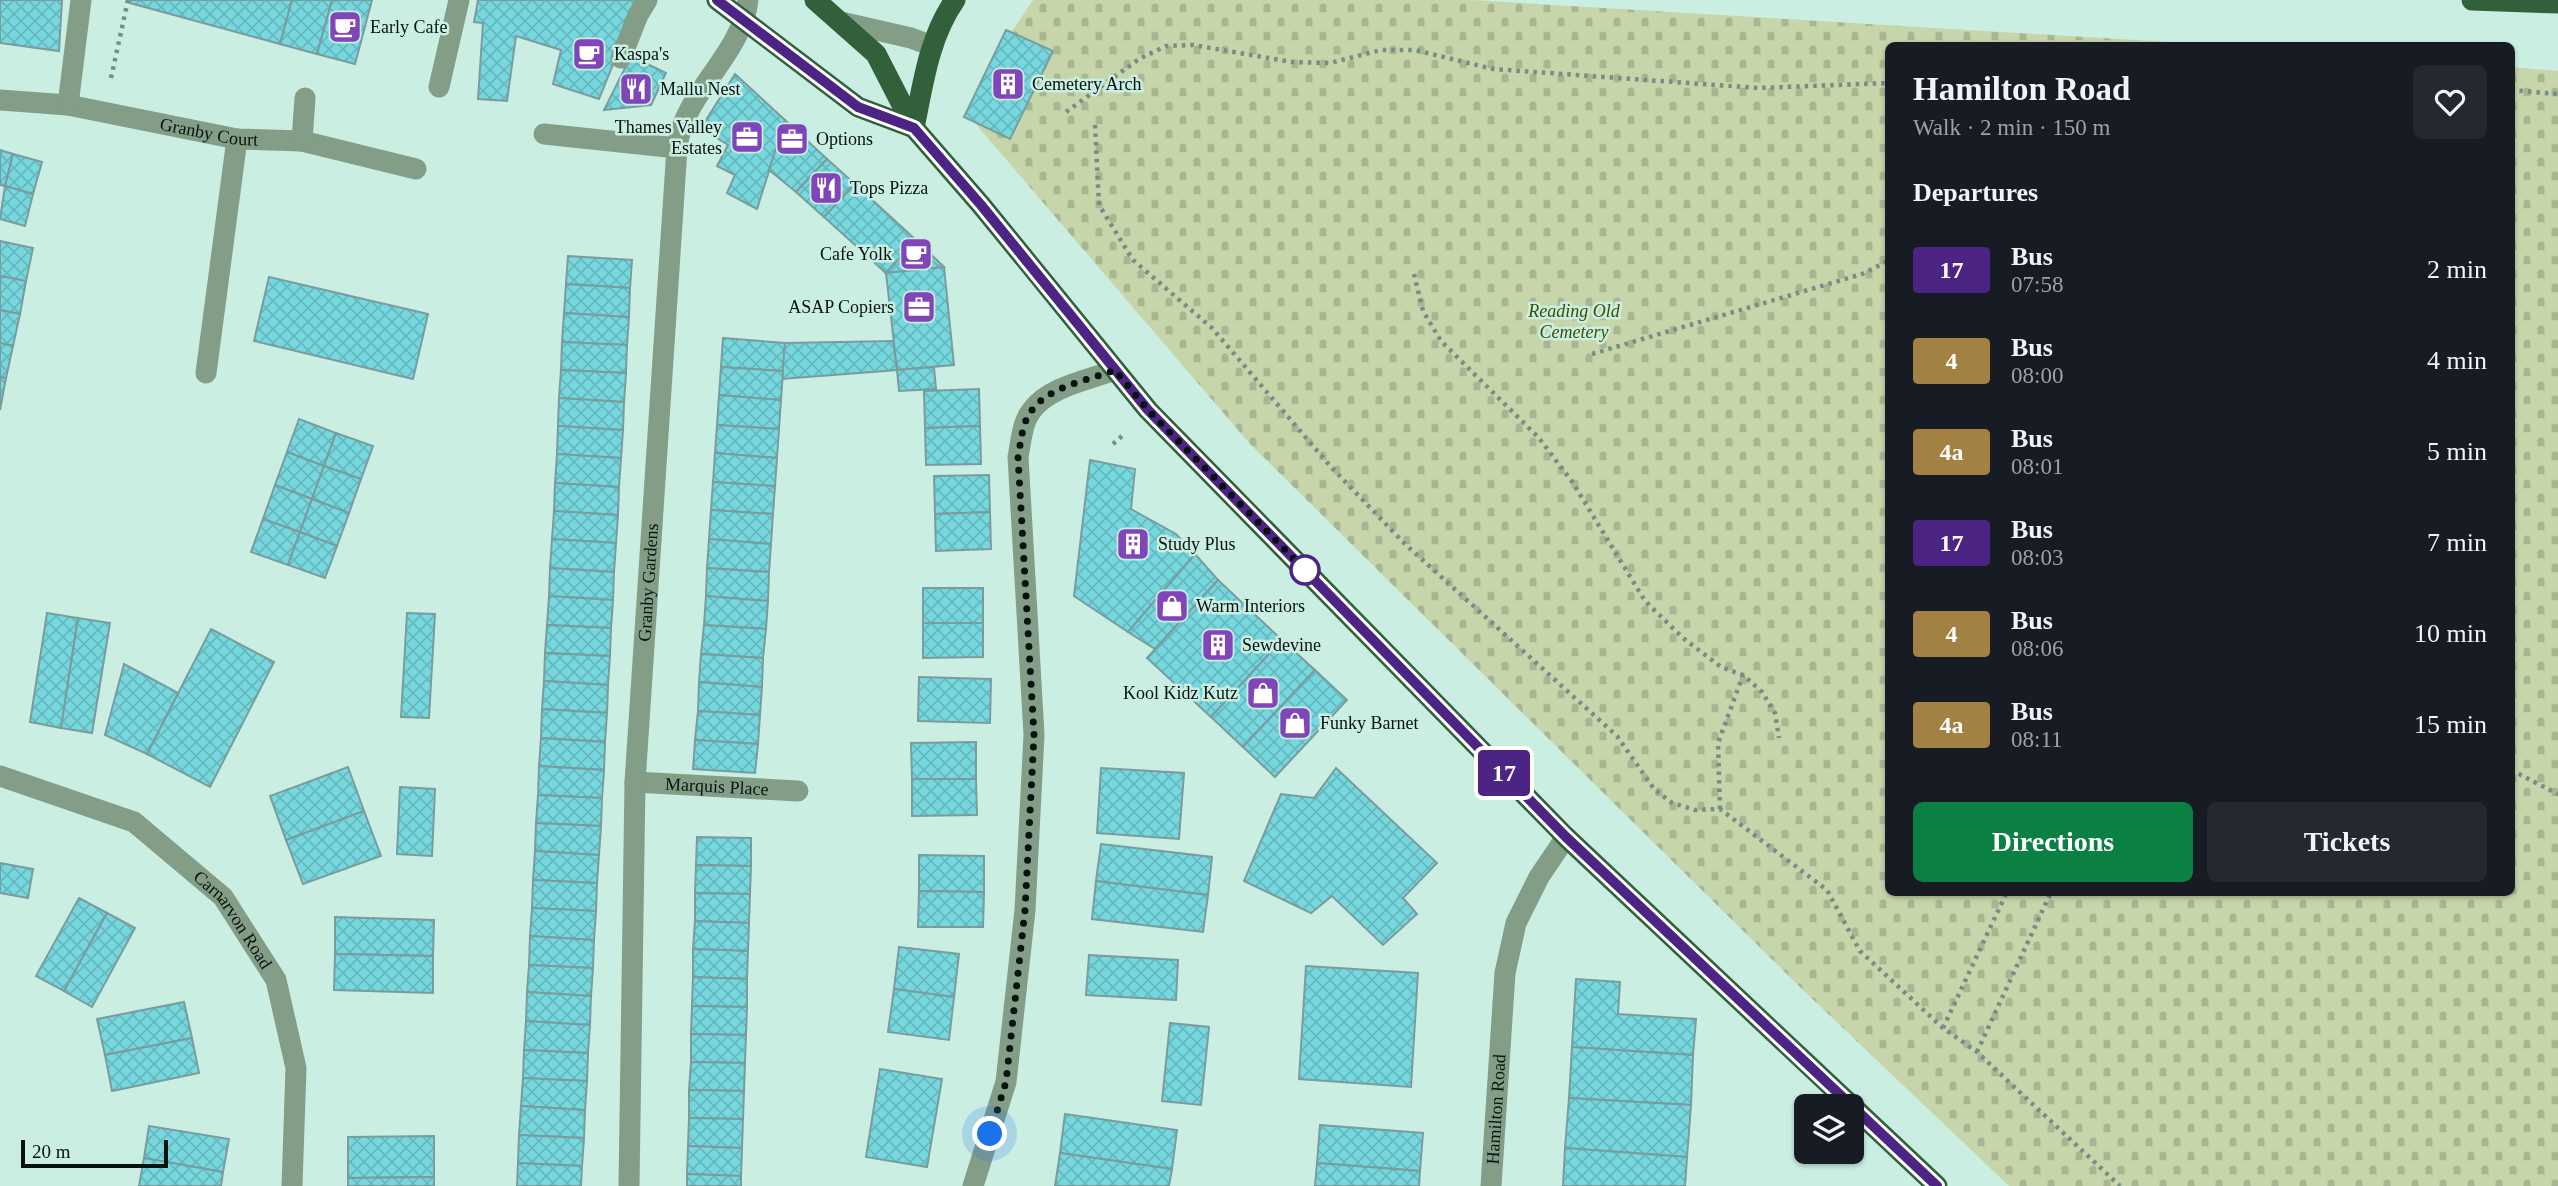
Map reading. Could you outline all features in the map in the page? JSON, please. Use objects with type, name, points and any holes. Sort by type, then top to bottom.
[{"type":"main road","points":[[717,0],[858,107],[914,128]]},
{"type":"main road","points":[[815,0],[876,54],[914,128],[981,205],[1157,420],[1566,837],[1937,1186]]},
{"type":"main road","points":[[914,128],[932,46],[944,16],[955,0]]},
{"type":"main road","points":[[2476,0],[2558,4]]},
{"type":"street","points":[[68,106],[81,0]]},
{"type":"street","points":[[439,87],[459,0]]},
{"type":"street","points":[[621,58],[647,0]]},
{"type":"street","name":"Granby Gardens","points":[[629,1186],[635,782],[679,127],[745,22],[748,0]]},
{"type":"street","points":[[841,22],[911,38],[932,46]]},
{"type":"street","points":[[302,141],[305,98]]},
{"type":"street","name":"Granby Court","points":[[0,100],[68,106],[237,139],[302,141],[416,169]]},
{"type":"street","points":[[544,134],[677,148]]},
{"type":"street","points":[[206,373],[237,139]]},
{"type":"street","points":[[973,1186],[1006,1082],[1025,910],[1034,735],[1018,457],[1024,427],[1032,410],[1053,392],[1115,370]]},
{"type":"street","name":"Carnarvon Road","points":[[0,776],[134,822],[223,897],[276,980],[296,1068],[292,1186]]},
{"type":"street","name":"Marquis Place","points":[[635,782],[798,791]]},
{"type":"street","name":"Hamilton Road","points":[[1491,1186],[1506,973],[1516,923],[1539,877],[1566,837]]},
{"type":"path","points":[[104,113],[128,0]]},
{"type":"path","points":[[1066,112],[1139,59],[1166,46],[1193,45],[1247,52],[1292,62],[1330,63],[1381,50],[1415,50],[1493,69],[1758,88],[1885,83]]},
{"type":"path","points":[[2515,90],[2558,94]]},
{"type":"path","points":[[1096,125],[1099,205],[1133,260],[1212,328],[1331,467],[1406,545],[1617,736],[1654,789],[1672,803],[1695,810],[1720,810],[1827,890],[1860,951],[1944,1028],[1977,1052],[2120,1186]]},
{"type":"path","points":[[1592,354],[1862,274],[1885,262]]},
{"type":"path","points":[[1414,274],[1423,311],[1441,341],[1539,438],[1573,483],[1645,601],[1683,638],[1721,667],[1743,676],[1762,692],[1775,713],[1779,738]]},
{"type":"path","points":[[1720,810],[1717,743],[1743,676]]},
{"type":"path","points":[[2515,772],[2558,794]]},
{"type":"path","points":[[1944,1028],[2005,896]]},
{"type":"path","points":[[1977,1052],[2049,896]]},
{"type":"green space","name":"Reading Old Cemetery","points":[[1033,0],[1471,0],[2168,42],[1885,42],[1885,896],[2515,896],[2515,67],[2558,71],[2558,1186],[2009,1186],[1803,990],[1250,444],[974,122],[964,117],[1006,30],[1012,31]]},
{"type":"building","points":[[0,0],[62,0],[59,51],[0,43]]},
{"type":"building","points":[[131,0],[292,0],[280,44],[130,3]]},
{"type":"building","points":[[292,0],[332,0],[317,54],[280,44]]},
{"type":"building","name":"Early Cafe","points":[[332,0],[372,0],[355,64],[317,54]]},
{"type":"building","name":"Kaspa's","points":[[478,0],[636,0],[638,3],[599,99],[553,84],[561,50],[516,36],[507,101],[478,99],[483,23],[474,22]]},
{"type":"building","name":"Cemetery Arch","points":[[1006,30],[1053,51],[1010,139],[964,117]]},
{"type":"building","name":"Mallu Nest","points":[[631,56],[666,73],[651,105],[604,110]]},
{"type":"building","name":"Thames Valley Estates","points":[[735,74],[785,120],[757,209],[727,193],[735,175],[717,166],[728,145],[701,128]]},
{"type":"building","name":"Options","points":[[785,120],[827,159],[796,192],[769,170]]},
{"type":"building","points":[[0,150],[13,154],[5,186],[0,185]]},
{"type":"building","points":[[13,154],[42,162],[33,194],[5,186]]},
{"type":"building","name":"Tops Pizza","points":[[827,159],[855,184],[824,217],[796,192]]},
{"type":"building","points":[[855,184],[916,240],[886,273],[824,217]]},
{"type":"building","points":[[5,186],[33,194],[25,226],[0,219]]},
{"type":"building","name":"Cafe Yolk","points":[[916,240],[944,267],[886,273]]},
{"type":"building","points":[[0,241],[33,248],[26,281],[0,276]]},
{"type":"building","points":[[568,256],[632,260],[630,288],[566,284]]},
{"type":"building","name":"ASAP Copiers","points":[[944,267],[954,365],[897,370],[886,273]]},
{"type":"building","points":[[0,276],[26,281],[20,314],[0,310]]},
{"type":"building","points":[[269,277],[428,314],[413,379],[254,341]]},
{"type":"building","points":[[566,284],[630,288],[629,317],[564,313]]},
{"type":"building","points":[[0,310],[20,314],[13,346],[0,343]]},
{"type":"building","points":[[564,313],[629,317],[627,345],[562,342]]},
{"type":"building","points":[[723,338],[785,343],[783,371],[721,367]]},
{"type":"building","points":[[893,341],[897,370],[782,379],[785,343]]},
{"type":"building","points":[[562,342],[627,345],[626,373],[561,370]]},
{"type":"building","points":[[0,343],[13,346],[6,378],[0,377]]},
{"type":"building","points":[[721,367],[783,371],[781,400],[719,395]]},
{"type":"building","points":[[934,367],[936,389],[899,391],[897,370]]},
{"type":"building","points":[[561,370],[626,373],[624,402],[559,398]]},
{"type":"building","points":[[0,377],[6,378],[0,410]]},
{"type":"building","points":[[979,389],[980,426],[925,428],[924,391]]},
{"type":"building","points":[[719,395],[781,400],[779,429],[717,425]]},
{"type":"building","points":[[559,398],[624,402],[623,430],[558,426]]},
{"type":"building","points":[[299,419],[336,433],[324,466],[287,452]]},
{"type":"building","points":[[717,425],[779,429],[777,458],[715,453]]},
{"type":"building","points":[[558,426],[623,430],[621,458],[557,454]]},
{"type":"building","points":[[980,426],[981,464],[926,465],[925,428]]},
{"type":"building","points":[[336,433],[373,446],[361,479],[324,466]]},
{"type":"building","points":[[287,452],[324,466],[312,499],[275,485]]},
{"type":"building","points":[[715,453],[777,458],[775,486],[713,482]]},
{"type":"building","points":[[557,454],[621,458],[619,487],[555,483]]},
{"type":"building","name":"Study Plus","points":[[1090,460],[1135,469],[1131,509],[1176,534],[1195,554],[1128,632],[1074,596]]},
{"type":"building","points":[[324,466],[361,479],[349,513],[312,499]]},
{"type":"building","points":[[989,475],[990,512],[935,514],[934,476]]},
{"type":"building","points":[[713,482],[775,486],[773,514],[711,510]]},
{"type":"building","points":[[555,483],[619,487],[618,515],[554,511]]},
{"type":"building","points":[[275,485],[312,499],[300,532],[263,519]]},
{"type":"building","points":[[312,499],[349,513],[337,546],[300,532]]},
{"type":"building","points":[[711,510],[773,514],[771,544],[709,539]]},
{"type":"building","points":[[554,511],[618,515],[616,543],[552,539]]},
{"type":"building","points":[[990,512],[991,549],[936,551],[935,514]]},
{"type":"building","points":[[263,519],[300,532],[288,565],[251,552]]},
{"type":"building","points":[[300,532],[337,546],[325,578],[288,565]]},
{"type":"building","points":[[552,539],[616,543],[614,572],[550,568]]},
{"type":"building","points":[[709,539],[771,544],[769,572],[707,568]]},
{"type":"building","name":"Warm Interiors","points":[[1195,554],[1218,580],[1155,649],[1128,632]]},
{"type":"building","points":[[550,568],[614,572],[613,600],[549,596]]},
{"type":"building","points":[[707,568],[769,572],[768,601],[706,596]]},
{"type":"building","name":"Sewdevine","points":[[1218,580],[1282,640],[1211,717],[1147,658]]},
{"type":"building","points":[[923,588],[983,588],[983,623],[923,623]]},
{"type":"building","points":[[549,596],[613,600],[611,628],[547,625]]},
{"type":"building","points":[[706,596],[768,601],[766,629],[704,625]]},
{"type":"building","points":[[47,613],[78,618],[61,728],[30,722]]},
{"type":"building","points":[[407,613],[435,614],[429,718],[401,717]]},
{"type":"building","points":[[78,618],[110,623],[92,733],[61,728]]},
{"type":"building","points":[[923,623],[983,623],[983,657],[923,658]]},
{"type":"building","points":[[547,625],[611,628],[610,656],[545,653]]},
{"type":"building","points":[[704,625],[766,629],[763,658],[701,654]]},
{"type":"building","points":[[211,629],[274,662],[210,787],[147,754]]},
{"type":"building","name":"Kool Kidz Kutz","points":[[1282,640],[1315,670],[1243,747],[1211,717]]},
{"type":"building","points":[[545,653],[610,656],[608,685],[544,681]]},
{"type":"building","points":[[701,654],[763,658],[762,687],[699,682]]},
{"type":"building","points":[[124,664],[178,693],[147,754],[105,735]]},
{"type":"building","name":"Funky Barnet","points":[[1315,670],[1347,700],[1275,777],[1243,747]]},
{"type":"building","points":[[919,677],[991,679],[990,723],[918,721]]},
{"type":"building","points":[[544,681],[608,685],[607,713],[542,709]]},
{"type":"building","points":[[699,682],[762,687],[760,715],[698,711]]},
{"type":"building","points":[[542,709],[607,713],[605,742],[541,738]]},
{"type":"building","points":[[698,711],[760,715],[758,744],[695,740]]},
{"type":"building","points":[[541,738],[605,742],[604,770],[539,766]]},
{"type":"building","points":[[695,740],[758,744],[755,773],[693,769]]},
{"type":"building","points":[[976,742],[976,779],[912,779],[911,743]]},
{"type":"building","points":[[539,766],[604,770],[602,798],[538,795]]},
{"type":"building","points":[[348,767],[364,811],[286,840],[270,796]]},
{"type":"building","points":[[1101,768],[1184,773],[1179,839],[1097,833]]},
{"type":"building","points":[[1336,768],[1437,863],[1403,898],[1417,914],[1383,945],[1332,896],[1311,913],[1244,881],[1281,794],[1314,798]]},
{"type":"building","points":[[912,779],[976,779],[977,815],[912,816]]},
{"type":"building","points":[[400,787],[435,789],[432,856],[397,854]]},
{"type":"building","points":[[538,795],[602,798],[601,826],[536,823]]},
{"type":"building","points":[[364,811],[381,856],[303,884],[286,840]]},
{"type":"building","points":[[536,823],[601,826],[599,855],[535,851]]},
{"type":"building","points":[[697,837],[751,838],[751,866],[696,865]]},
{"type":"building","points":[[1101,844],[1212,857],[1208,895],[1096,881]]},
{"type":"building","points":[[535,851],[599,855],[597,883],[533,880]]},
{"type":"building","points":[[919,855],[984,856],[984,892],[919,891]]},
{"type":"building","points":[[0,863],[33,869],[28,898],[0,893]]},
{"type":"building","points":[[696,865],[751,866],[750,894],[695,893]]},
{"type":"building","points":[[533,880],[597,883],[596,911],[532,908]]},
{"type":"building","points":[[1096,881],[1208,895],[1203,932],[1092,919]]},
{"type":"building","points":[[919,891],[984,892],[983,927],[918,927]]},
{"type":"building","points":[[695,893],[750,894],[749,923],[695,921]]},
{"type":"building","points":[[79,898],[107,913],[64,991],[36,976]]},
{"type":"building","points":[[532,908],[596,911],[594,940],[530,936]]},
{"type":"building","points":[[107,913],[135,928],[92,1007],[64,991]]},
{"type":"building","points":[[335,917],[434,920],[433,956],[335,954]]},
{"type":"building","points":[[695,921],[749,923],[748,951],[693,949]]},
{"type":"building","points":[[530,936],[594,940],[593,968],[529,965]]},
{"type":"building","points":[[899,947],[959,954],[954,997],[894,989]]},
{"type":"building","points":[[693,949],[748,951],[747,979],[693,977]]},
{"type":"building","points":[[335,954],[433,956],[433,993],[334,990]]},
{"type":"building","points":[[1089,955],[1178,960],[1176,1000],[1086,995]]},
{"type":"building","points":[[529,965],[593,968],[591,996],[527,992]]},
{"type":"building","points":[[1306,966],[1418,973],[1411,1087],[1299,1079]]},
{"type":"building","points":[[693,977],[747,979],[747,1007],[692,1006]]},
{"type":"building","points":[[1576,979],[1620,982],[1618,1014],[1696,1019],[1693,1055],[1572,1047]]},
{"type":"building","points":[[894,989],[954,997],[949,1040],[888,1032]]},
{"type":"building","points":[[527,992],[591,996],[590,1025],[526,1021]]},
{"type":"building","points":[[184,1002],[192,1038],[105,1055],[97,1019]]},
{"type":"building","points":[[692,1006],[747,1007],[746,1035],[691,1034]]},
{"type":"building","points":[[526,1021],[590,1025],[588,1053],[524,1050]]},
{"type":"building","points":[[1170,1023],[1209,1027],[1201,1105],[1162,1101]]},
{"type":"building","points":[[691,1034],[746,1035],[745,1063],[691,1062]]},
{"type":"building","points":[[192,1038],[199,1073],[112,1091],[105,1055]]},
{"type":"building","points":[[1572,1047],[1693,1055],[1691,1105],[1569,1098]]},
{"type":"building","points":[[524,1050],[588,1053],[587,1081],[523,1078]]},
{"type":"building","points":[[691,1062],[745,1063],[744,1091],[689,1090]]},
{"type":"building","points":[[880,1069],[942,1079],[927,1167],[866,1157]]},
{"type":"building","points":[[523,1078],[587,1081],[585,1110],[521,1106]]},
{"type":"building","points":[[689,1090],[744,1091],[743,1119],[689,1118]]},
{"type":"building","points":[[1569,1098],[1691,1105],[1687,1157],[1565,1148]]},
{"type":"building","points":[[521,1106],[585,1110],[584,1138],[519,1135]]},
{"type":"building","points":[[1065,1114],[1177,1130],[1172,1169],[1060,1153]]},
{"type":"building","points":[[689,1118],[743,1119],[742,1148],[688,1146]]},
{"type":"building","points":[[1320,1125],[1423,1133],[1420,1171],[1317,1163]]},
{"type":"building","points":[[149,1126],[229,1139],[223,1172],[144,1158]]},
{"type":"building","points":[[519,1135],[584,1138],[582,1166],[518,1163]]},
{"type":"building","points":[[434,1136],[434,1177],[348,1178],[348,1137]]},
{"type":"building","points":[[688,1146],[742,1148],[741,1176],[687,1174]]},
{"type":"building","points":[[1565,1148],[1687,1157],[1685,1186],[1563,1186]]},
{"type":"building","points":[[1060,1153],[1172,1169],[1169,1186],[1055,1186]]},
{"type":"building","points":[[144,1158],[223,1172],[221,1186],[139,1186]]},
{"type":"building","points":[[518,1163],[582,1166],[581,1186],[517,1186]]},
{"type":"building","points":[[1317,1163],[1420,1171],[1419,1186],[1315,1186]]},
{"type":"building","points":[[687,1174],[741,1176],[741,1186],[687,1186]]},
{"type":"building","points":[[434,1177],[434,1186],[348,1186],[348,1178]]},
{"type":"bus line","name":"17","points":[[717,0],[858,107],[914,128],[981,205],[1148,410],[1566,837],[1937,1186]]},
{"type":"place","name":"Early Cafe","points":[[345,27]]},
{"type":"place","name":"Kaspa's","points":[[589,54]]},
{"type":"place","name":"Cemetery Arch","points":[[1008,84]]},
{"type":"place","name":"Mallu Nest","points":[[636,89]]},
{"type":"place","name":"Thames Valley Estates","points":[[747,137]]},
{"type":"place","name":"Options","points":[[792,139]]},
{"type":"place","name":"Tops Pizza","points":[[826,188]]},
{"type":"place","name":"Cafe Yolk","points":[[916,254]]},
{"type":"place","name":"ASAP Copiers","points":[[919,307]]},
{"type":"place","name":"Study Plus","points":[[1133,544]]},
{"type":"place","name":"Warm Interiors","points":[[1172,606]]},
{"type":"place","name":"Sewdevine","points":[[1218,645]]},
{"type":"place","name":"Kool Kidz Kutz","points":[[1263,693]]},
{"type":"place","name":"Funky Barnet","points":[[1295,723]]},
{"type":"route","points":[[990,1134],[1006,1082],[1025,910],[1034,735],[1018,457],[1024,427],[1032,410],[1053,392],[1115,370],[1148,410],[1305,570]]}]
